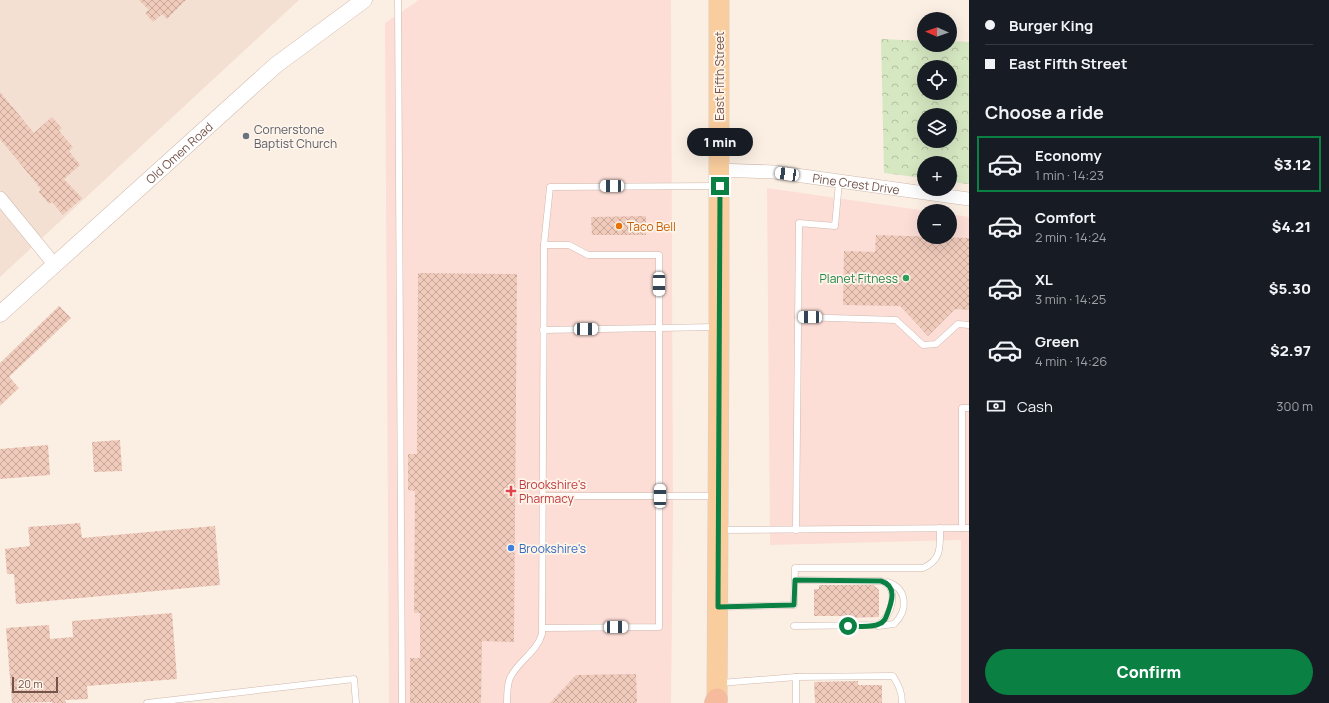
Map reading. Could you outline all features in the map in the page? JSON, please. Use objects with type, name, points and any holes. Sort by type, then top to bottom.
[{"type":"main road","name":"East Fifth Street","points":[[717,698],[720,178],[719,0]]},
{"type":"street","name":"Old Omen Road","points":[[0,314],[276,65],[364,0]]},
{"type":"street","name":"Pine Crest Drive","points":[[720,178],[774,172],[969,199]]},
{"type":"street","points":[[0,198],[54,264]]},
{"type":"lane","points":[[398,0],[402,703]]},
{"type":"lane","points":[[506,703],[511,676],[539,644],[543,628],[542,496],[544,245],[550,187],[720,178]]},
{"type":"lane","points":[[796,530],[799,223],[835,226],[839,182]]},
{"type":"lane","points":[[543,628],[659,626],[660,496],[658,255],[588,255],[569,245],[544,245]]},
{"type":"lane","points":[[798,317],[896,320],[923,344],[936,344],[958,324],[969,324]]},
{"type":"lane","points":[[543,330],[719,327]]},
{"type":"lane","points":[[718,530],[966,528],[962,408],[969,408]]},
{"type":"lane","points":[[542,496],[719,496]]},
{"type":"lane","points":[[718,607],[794,605],[795,568],[924,568],[935,561],[939,553],[940,528]]},
{"type":"lane","points":[[794,626],[875,626],[894,624],[901,615],[904,606],[903,596],[898,588],[891,583],[881,581],[795,580]]},
{"type":"lane","points":[[875,626],[881,624],[885,620],[892,599],[891,588],[886,583],[881,581]]},
{"type":"lane","points":[[717,698],[796,677],[893,676],[900,687],[902,703]]},
{"type":"lane","points":[[796,677],[796,703]]},
{"type":"lane","points":[[147,703],[354,680],[356,703]]},
{"type":"shaded area","points":[[0,0],[299,0],[0,277]]},
{"type":"shaded area","points":[[419,0],[671,0],[673,511],[671,703],[389,703],[385,23]]},
{"type":"shaded area","points":[[767,188],[917,210],[917,244],[957,244],[957,215],[969,217],[969,703],[961,703],[961,540],[770,545]]},
{"type":"green space","points":[[881,39],[917,41],[917,52],[957,52],[957,41],[969,42],[969,184],[957,183],[957,156],[917,156],[917,177],[884,173]]},
{"type":"building","points":[[139,0],[186,0],[167,19],[162,14],[153,22],[145,13],[149,10]]},
{"type":"building","points":[[0,92],[34,133],[52,117],[62,128],[59,131],[73,147],[69,151],[80,165],[64,179],[82,198],[63,215],[52,202],[49,204],[39,192],[41,189],[0,139]]},
{"type":"building","name":"Taco Bell","points":[[646,216],[646,235],[592,235],[591,217]]},
{"type":"building","name":"Planet Fitness","points":[[876,235],[917,236],[917,244],[957,244],[957,238],[969,238],[969,310],[955,309],[928,336],[900,306],[843,305],[844,251],[875,252]]},
{"type":"building","points":[[418,273],[517,274],[514,642],[482,641],[481,703],[410,703],[410,658],[420,658],[420,613],[414,613],[415,491],[408,490],[408,454],[417,454]]},
{"type":"building","points":[[59,306],[71,318],[9,377],[19,388],[0,406],[0,363]]},
{"type":"building","points":[[120,440],[122,471],[94,472],[92,442]]},
{"type":"building","points":[[48,445],[50,475],[0,479],[0,449]]},
{"type":"building","points":[[80,523],[82,538],[215,526],[220,585],[16,604],[14,574],[7,574],[5,549],[30,546],[28,527]]},
{"type":"building","points":[[819,585],[873,585],[879,590],[879,617],[844,618],[844,616],[814,616],[814,589],[819,589]]},
{"type":"building","points":[[172,613],[177,679],[87,686],[88,699],[65,700],[66,703],[12,703],[6,628],[49,625],[50,639],[73,637],[72,621]]},
{"type":"building","points":[[636,674],[637,703],[550,703],[576,675]]},
{"type":"building","points":[[858,681],[858,685],[882,685],[882,703],[815,703],[814,682]]},
{"type":"place","name":"Cornerstone Baptist Church","points":[[246,136]]},
{"type":"place","name":"Taco Bell","points":[[619,226]]},
{"type":"place","name":"Planet Fitness","points":[[906,278]]},
{"type":"place","name":"Brookshire's Pharmacy","points":[[511,491]]},
{"type":"place","name":"Brookshire's","points":[[511,548]]},
{"type":"route","points":[[720,186],[718,607],[794,605],[795,580],[881,581],[891,588],[893,595],[892,603],[885,620],[881,624],[875,626],[848,626]]}]
